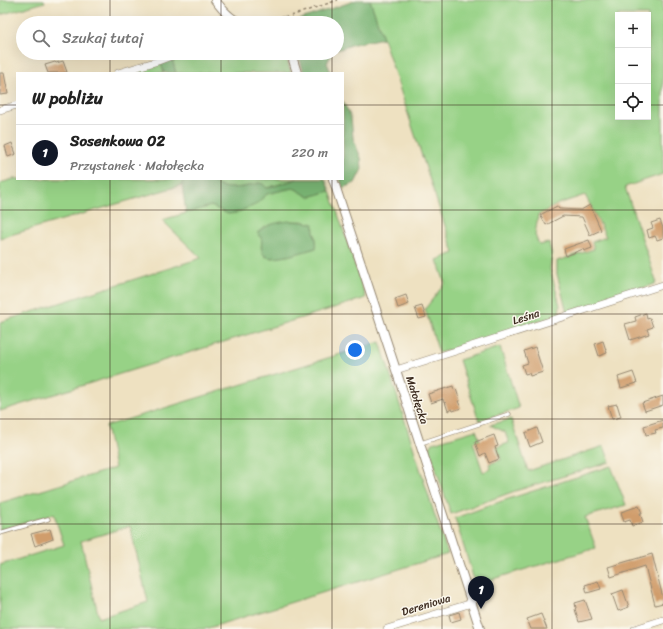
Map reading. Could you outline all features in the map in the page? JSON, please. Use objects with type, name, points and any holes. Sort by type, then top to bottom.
[{"type":"street","points":[[215,0],[230,16]]},
{"type":"street","points":[[121,72],[161,60]]},
{"type":"street","points":[[293,60],[297,72]]},
{"type":"street","points":[[0,110],[16,105]]},
{"type":"street","name":"Małołęcka","points":[[333,180],[480,629]]},
{"type":"street","name":"Leśna","points":[[396,370],[663,285]]},
{"type":"street","name":"Dereniowa","points":[[387,629],[472,603]]},
{"type":"street","points":[[635,629],[663,620]]},
{"type":"lane","points":[[420,443],[509,414]]},
{"type":"lane","points":[[0,533],[48,519]]},
{"type":"path","points":[[291,16],[338,0]]},
{"type":"green space","points":[[0,0],[44,0],[45,2],[0,15]]},
{"type":"green space","points":[[357,0],[370,0],[383,38],[344,48],[344,16],[310,16]]},
{"type":"green space","points":[[370,0],[663,0],[663,174],[625,187],[656,281],[655,284],[567,313],[557,274],[557,261],[594,249],[592,242],[606,237],[585,195],[558,204],[538,215],[535,235],[539,245],[549,243],[552,255],[550,269],[560,305],[559,315],[439,353],[425,309],[445,283],[437,260],[454,253]]},
{"type":"green space","points":[[172,60],[287,60],[291,72],[176,72]]},
{"type":"green space","points":[[172,60],[176,72],[164,72],[161,63]]},
{"type":"green space","points":[[300,60],[328,60],[327,63],[331,72],[304,72]]},
{"type":"green space","points":[[161,63],[164,72],[131,72]]},
{"type":"green space","points":[[344,103],[351,118],[353,138],[361,158],[362,169],[355,183],[343,188],[340,180],[344,180]]},
{"type":"green space","points":[[16,178],[16,180],[183,180],[182,185],[0,238],[0,183]]},
{"type":"green space","points":[[183,180],[210,180],[221,187],[244,187],[259,183],[263,184],[267,188],[294,180],[325,180],[330,191],[309,197],[294,188],[267,194],[255,205],[236,213],[228,214],[211,206],[186,213],[182,185]]},
{"type":"green space","points":[[209,180],[294,180],[267,188],[259,183],[240,188],[226,188],[214,184]]},
{"type":"green space","points":[[294,188],[309,196],[330,191],[366,298],[0,411],[0,322],[201,258],[162,220],[211,206],[218,209],[280,190]],"holes":[[[291,221],[303,221],[311,226],[316,237],[315,248],[272,258],[261,248],[262,240],[259,235]]]},
{"type":"green space","points":[[291,221],[314,224],[316,248],[282,257],[269,258],[265,256],[262,251],[261,237],[257,233],[265,227],[273,224]]},
{"type":"green space","points":[[380,342],[448,554],[205,629],[0,629],[0,565],[64,545],[54,514],[0,530],[0,503],[115,468],[106,426]],"holes":[[[130,526],[148,602],[99,618],[81,541]]]},
{"type":"green space","points":[[500,347],[519,408],[479,421],[459,360]]},
{"type":"green space","points":[[511,419],[528,471],[604,446],[610,462],[515,491],[451,514],[429,449],[433,443],[476,430],[480,440],[473,442],[483,472],[491,469],[489,464],[501,460],[497,447],[509,443],[505,432],[490,425]]},
{"type":"green space","points":[[611,466],[626,505],[585,517],[596,548],[483,582],[475,583],[455,518],[502,501]]},
{"type":"building","points":[[63,61],[67,72],[48,72],[45,65]]},
{"type":"building","points":[[0,73],[4,73],[8,94],[0,95]]},
{"type":"building","points":[[12,143],[16,154],[8,157],[5,146]]},
{"type":"building","points":[[590,205],[601,230],[590,235],[582,217],[563,216],[546,225],[540,215],[557,206],[559,209],[581,210]]},
{"type":"building","points":[[660,220],[663,228],[663,238],[657,240],[655,236],[649,238],[647,230],[653,228],[651,223]]},
{"type":"building","points":[[589,240],[592,248],[584,251],[583,249],[566,256],[564,249]]},
{"type":"building","points":[[406,295],[409,304],[398,308],[395,299]]},
{"type":"building","points":[[422,306],[426,317],[419,319],[415,308]]},
{"type":"building","points":[[646,313],[647,319],[650,318],[653,327],[647,329],[649,334],[630,340],[625,324],[636,321],[635,317]]},
{"type":"building","points":[[603,341],[607,353],[599,356],[595,344]]},
{"type":"building","points":[[535,347],[543,372],[530,376],[529,373],[525,374],[522,365],[528,363],[524,351]]},
{"type":"building","points":[[633,372],[637,383],[621,388],[618,377]]},
{"type":"building","points":[[453,386],[454,390],[456,389],[461,408],[448,411],[443,399],[431,403],[428,394]]},
{"type":"building","points":[[663,396],[663,405],[645,411],[642,403]]},
{"type":"building","points":[[617,404],[621,417],[612,419],[608,406]]},
{"type":"building","points":[[663,420],[663,428],[655,430],[656,433],[646,435],[644,426]]},
{"type":"building","points":[[537,428],[542,442],[530,447],[525,433]]},
{"type":"building","points":[[494,435],[498,446],[495,447],[499,459],[489,463],[485,453],[480,456],[475,442]]},
{"type":"building","points":[[639,506],[642,513],[640,513],[643,522],[632,526],[630,520],[624,522],[621,512]]},
{"type":"building","points":[[50,529],[53,539],[35,546],[31,534]]},
{"type":"building","points":[[652,554],[663,598],[663,603],[655,605],[645,566],[611,577],[608,567]]},
{"type":"building","points":[[598,581],[601,589],[587,593],[585,585]]},
{"type":"building","points":[[623,590],[629,607],[618,611],[612,594]]},
{"type":"building","points":[[585,600],[592,619],[579,622],[575,609],[575,603]]},
{"type":"building","points":[[459,612],[461,619],[451,622],[449,615]]},
{"type":"building","points":[[541,614],[547,629],[531,629],[527,619]]},
{"type":"place","name":"Sosenkowa 02","points":[[481,609]]}]
